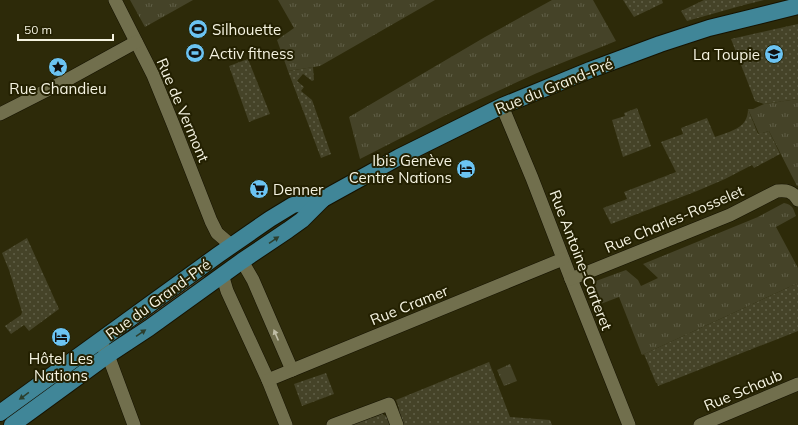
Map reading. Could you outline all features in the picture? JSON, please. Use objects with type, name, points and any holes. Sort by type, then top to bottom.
[{"type":"main road","name":"Rue du Grand-Pré","points":[[12,425],[108,355],[149,328],[222,274],[302,220],[323,199],[399,157],[502,106],[590,70],[660,44],[709,28],[798,6]]},
{"type":"main road","name":"Rue du Grand-Pré","points":[[0,413],[270,219],[293,205],[323,199]]},
{"type":"main road","points":[[232,246],[242,261]]},
{"type":"main road","points":[[218,255],[222,274]]},
{"type":"street","name":"Rue de Vermont","points":[[114,0],[153,75],[211,221],[217,233],[232,246]]},
{"type":"street","points":[[0,114],[65,81],[136,42]]},
{"type":"street","name":"Rue Antoine-Carteret","points":[[502,106],[532,178],[629,425]]},
{"type":"street","name":"Rue Charles-Rosselet","points":[[571,279],[730,215],[777,191],[784,190],[794,196]]},
{"type":"street","name":"Rue de Vermont","points":[[217,233],[218,255]]},
{"type":"street","name":"Rue Cramer","points":[[268,380],[563,259]]},
{"type":"street","points":[[242,261],[253,280],[292,370]]},
{"type":"street","points":[[222,274],[227,291],[268,380],[286,425]]},
{"type":"street","points":[[99,341],[108,355],[134,425]]},
{"type":"street","name":"Rue Schaub","points":[[700,425],[798,384]]},
{"type":"street","points":[[333,425],[389,404],[397,425]]},
{"type":"green space","points":[[130,0],[193,0],[145,27]]},
{"type":"green space","points":[[278,0],[435,0],[320,66],[288,71],[277,40],[294,28]]},
{"type":"green space","points":[[552,0],[593,0],[616,41],[537,73],[448,114],[360,159],[349,117],[485,37]]},
{"type":"green space","points":[[623,0],[662,0],[663,3],[634,17]]},
{"type":"green space","points":[[704,0],[764,0],[687,21],[681,11]]},
{"type":"green space","points":[[798,24],[798,99],[764,104],[755,101],[731,39]]},
{"type":"green space","points":[[248,59],[270,114],[249,122],[229,66]]},
{"type":"green space","points":[[313,67],[314,80],[312,81],[303,74],[297,81],[304,87],[301,91],[312,100],[331,154],[321,158],[288,71]]},
{"type":"green space","points":[[798,99],[797,186],[769,131],[759,134],[748,109],[753,109],[764,104]]},
{"type":"green space","points":[[637,108],[651,146],[623,157],[612,120],[625,116],[624,113]]},
{"type":"green space","points":[[748,109],[758,134],[769,131],[780,154],[754,168],[752,165],[697,191],[611,224],[603,208],[627,199],[624,192],[676,172],[661,142],[683,134],[681,128],[707,118],[715,137],[726,133],[742,125],[747,116]]},
{"type":"green space","points":[[784,203],[792,207],[796,216],[776,227],[798,268],[798,283],[642,355],[619,297],[598,305],[593,291],[593,285],[596,281],[626,270],[638,280],[641,286],[658,278],[643,264],[758,217]]},
{"type":"green space","points":[[27,238],[59,309],[29,331],[24,325],[11,334],[5,326],[21,315],[22,312],[2,253]]},
{"type":"green space","points":[[204,275],[205,278],[121,340],[118,336]]},
{"type":"green space","points":[[798,283],[798,331],[658,386],[644,354]]},
{"type":"green space","points":[[489,362],[510,417],[550,420],[552,425],[401,425],[397,413],[399,408],[396,400]]},
{"type":"green space","points":[[510,364],[517,381],[504,386],[497,370]]},
{"type":"green space","points":[[326,373],[334,394],[302,406],[294,384]]},
{"type":"green space","points":[[382,414],[388,417],[392,425],[351,425]]},
{"type":"place","name":"Silhouette","points":[[198,29]]},
{"type":"place","name":"Activ fitness","points":[[195,53]]},
{"type":"place","name":"La Toupie","points":[[774,54]]},
{"type":"place","name":"Rue Chandieu","points":[[58,67]]},
{"type":"place","name":"Ibis Genève Centre Nations","points":[[466,169]]},
{"type":"place","name":"Denner","points":[[259,189]]},
{"type":"place","name":"Hôtel Les Nations","points":[[61,337]]}]
